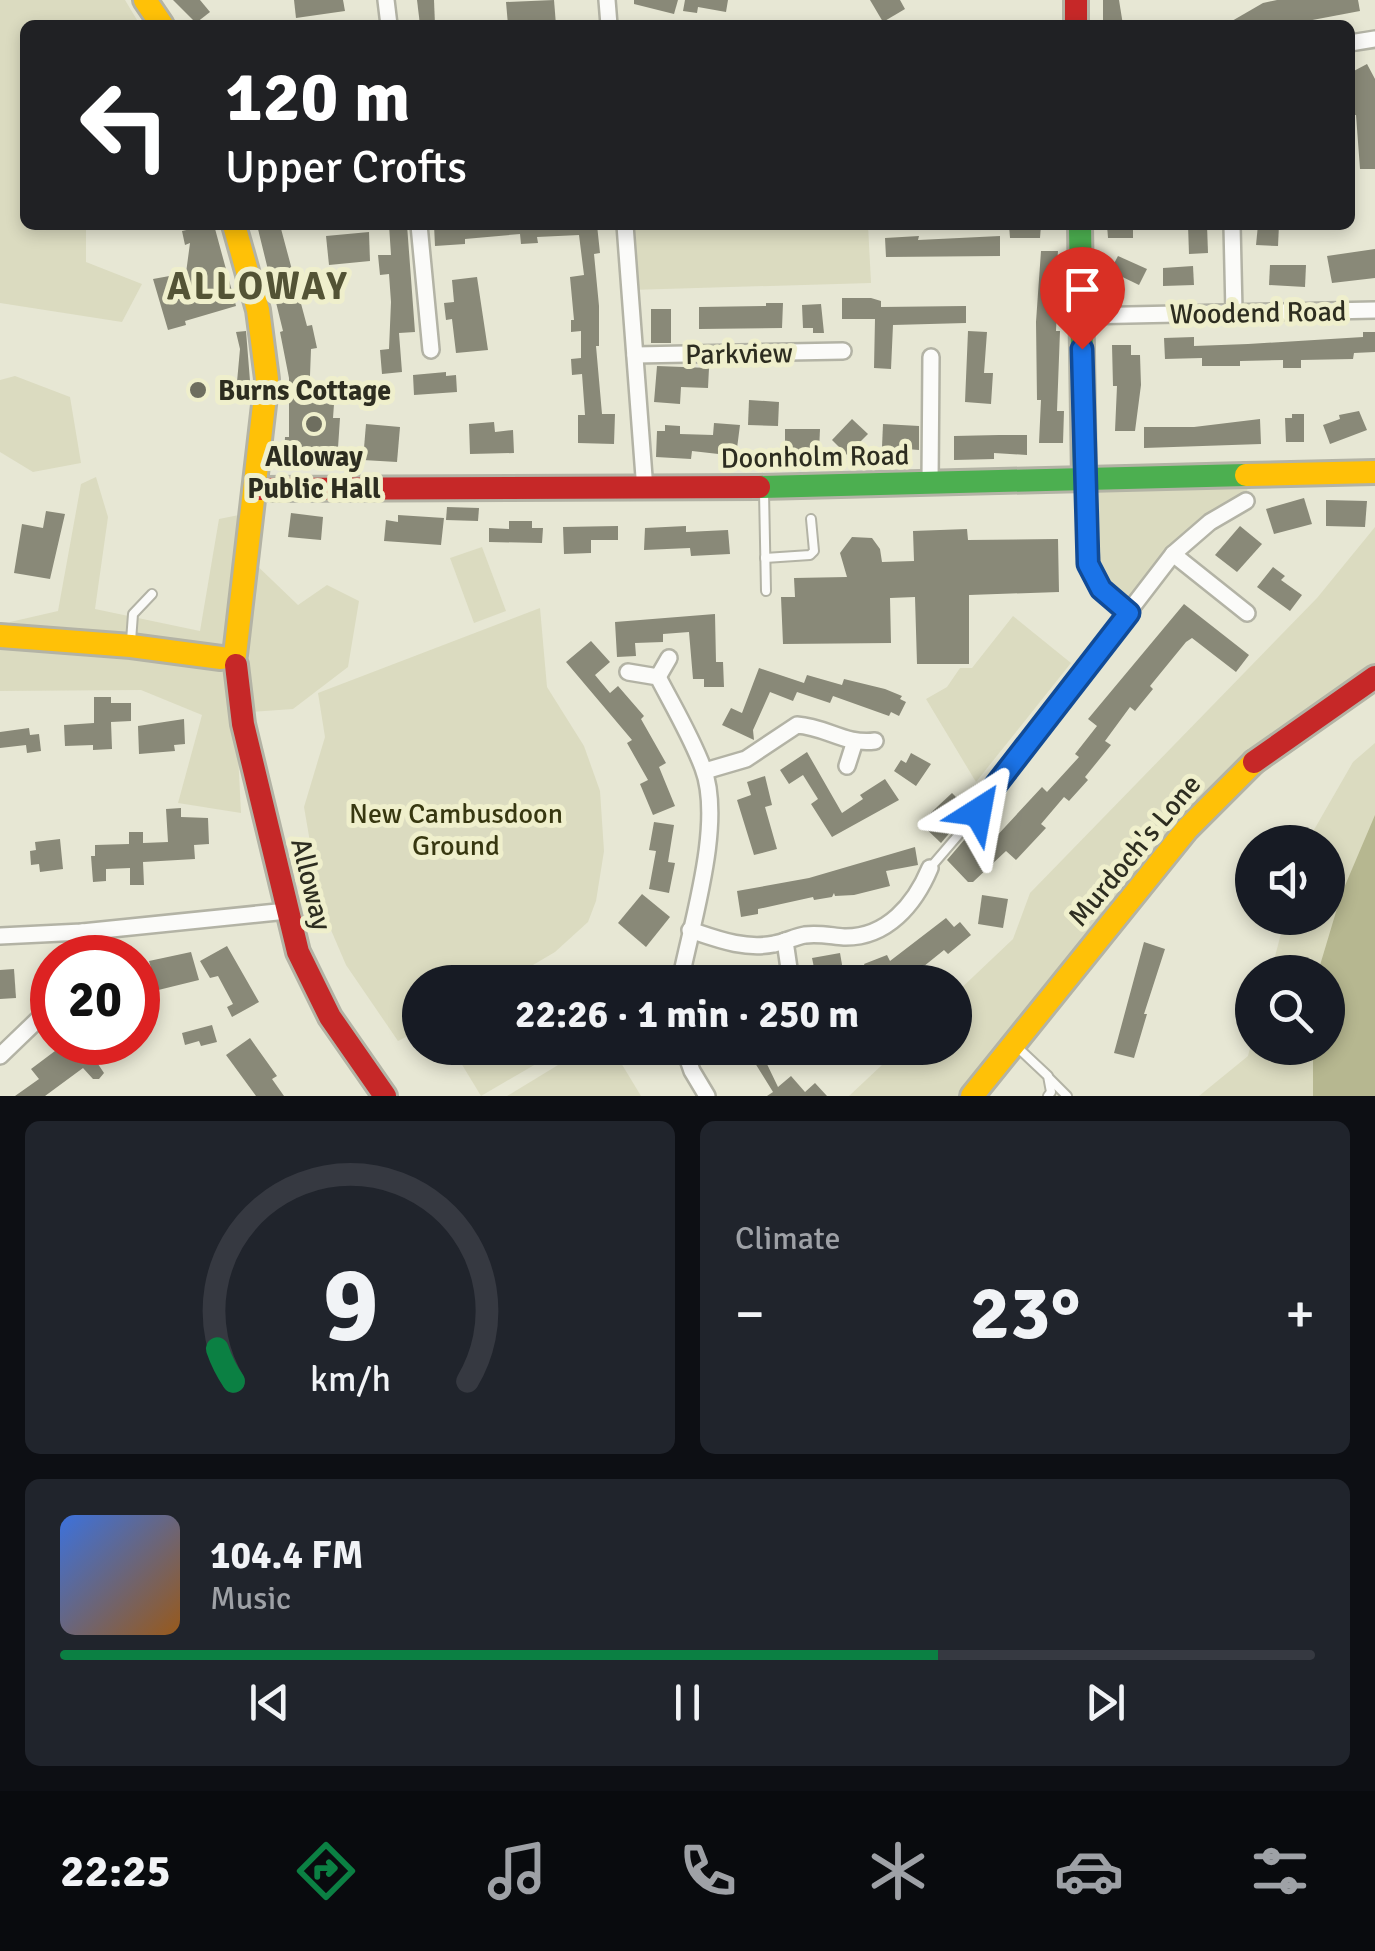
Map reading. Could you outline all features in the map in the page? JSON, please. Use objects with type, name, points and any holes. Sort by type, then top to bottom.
[{"type":"street","name":"Alloway","points":[[235,230],[258,310],[266,357],[256,489],[231,659],[298,952],[330,1017],[385,1096]]},
{"type":"street","points":[[419,230],[431,350]]},
{"type":"street","points":[[625,230],[645,490]]},
{"type":"street","points":[[1080,230],[1084,480],[1092,576],[1129,613]]},
{"type":"street","points":[[1232,230],[1234,312]]},
{"type":"street","name":"Woodend Road","points":[[1081,316],[1375,310]]},
{"type":"street","name":"Parkview","points":[[634,354],[843,351]]},
{"type":"street","points":[[930,484],[931,356]]},
{"type":"street","name":"Doonholm Road","points":[[256,489],[645,490],[1375,472]]},
{"type":"street","points":[[981,804],[1172,554],[1210,522],[1246,501]]},
{"type":"street","points":[[1172,554],[1247,613]]},
{"type":"street","points":[[0,636],[131,646],[231,659]]},
{"type":"street","points":[[658,676],[669,658]]},
{"type":"street","points":[[628,672],[658,676]]},
{"type":"street","points":[[658,676],[705,771],[706,870],[683,965]]},
{"type":"street","name":"Murdoch's Lone","points":[[972,1096],[1187,829],[1242,771],[1375,677]]},
{"type":"street","points":[[705,771],[746,759],[797,725],[830,732],[854,744],[875,741]]},
{"type":"street","points":[[847,766],[854,744]]},
{"type":"street","points":[[690,930],[747,946],[807,935],[860,936],[888,924],[920,892],[930,868]]},
{"type":"street","points":[[920,892],[937,902]]},
{"type":"street","points":[[0,936],[82,932],[287,911]]},
{"type":"street","points":[[785,941],[789,965]]},
{"type":"street","points":[[0,1056],[30,1027]]},
{"type":"street","points":[[690,1065],[706,1096]]},
{"type":"lane","points":[[764,488],[766,591]]},
{"type":"lane","points":[[765,558],[814,551],[811,519]]},
{"type":"lane","points":[[131,646],[132,614],[152,594]]},
{"type":"lane","points":[[930,868],[981,804]]},
{"type":"lane","points":[[1014,1044],[1067,1096]]},
{"type":"lane","points":[[1048,1076],[1048,1096]]},
{"type":"green space","points":[[0,0],[125,0],[137,20],[20,20],[20,230],[86,230],[86,262],[142,284],[122,322],[0,303]]},
{"type":"green space","points":[[625,230],[868,230],[871,283],[630,290]]},
{"type":"green space","points":[[15,376],[70,397],[81,463],[33,472],[0,452],[0,380]]},
{"type":"green space","points":[[1249,476],[1246,501],[1210,522],[1129,613],[1101,589],[1084,480]]},
{"type":"green space","points":[[96,477],[108,517],[95,609],[200,631],[219,519],[239,515],[247,556],[298,605],[327,585],[359,601],[348,667],[293,709],[236,713],[241,813],[178,803],[202,715],[141,690],[0,691],[0,643],[10,622],[58,611],[81,484]]},
{"type":"green space","points":[[1375,527],[1375,677],[1242,771],[972,1096],[849,1096],[882,1065],[972,1065],[972,978],[1013,939],[1030,893],[1317,598]]},
{"type":"green space","points":[[482,547],[506,611],[474,623],[450,558]]},
{"type":"green space","name":"New Cambusdoon Ground","points":[[540,608],[547,687],[584,746],[600,791],[604,851],[596,901],[588,922],[555,952],[533,965],[402,965],[402,1039],[398,1041],[346,965],[317,883],[304,807],[325,737],[318,693]]},
{"type":"green space","points":[[1013,616],[1071,663],[976,782],[926,699],[947,687],[960,668],[972,668]]},
{"type":"green space","points":[[1375,743],[1375,826],[1345,919],[1345,825],[1317,825],[1353,762]]},
{"type":"green space","points":[[1281,935],[1340,935],[1333,955],[1275,955]]},
{"type":"green space","points":[[462,1065],[534,1065],[481,1096]]},
{"type":"green space","points":[[558,1065],[622,1065],[641,1096],[507,1096]]},
{"type":"green space","points":[[1237,1065],[1320,1065],[1314,1096],[1199,1096]]},
{"type":"shaded area","points":[[1375,815],[1375,1096],[1313,1096],[1313,1065],[1345,1065],[1345,955],[1323,955],[1329,935],[1345,935],[1345,886]]},
{"type":"building","points":[[173,0],[200,0],[210,12],[193,20]]},
{"type":"building","points":[[294,0],[343,0],[345,11],[296,18]]},
{"type":"building","points":[[417,0],[434,0],[435,20],[419,20]]},
{"type":"building","points":[[554,0],[556,20],[508,20],[506,2]]},
{"type":"building","points":[[634,0],[678,0],[674,14],[634,4]]},
{"type":"building","points":[[685,0],[728,0],[726,12],[698,7],[697,13],[683,11]]},
{"type":"building","points":[[870,0],[900,0],[905,9],[882,20]]},
{"type":"building","points":[[1103,0],[1119,0],[1122,20],[1103,20]]},
{"type":"building","points":[[1358,0],[1360,11],[1312,20],[1234,20],[1263,3]]},
{"type":"building","points":[[1367,64],[1375,79],[1375,169],[1360,169],[1355,70]]},
{"type":"building","points":[[215,230],[236,306],[168,330],[153,279],[186,273],[190,243],[185,245],[182,231]]},
{"type":"building","points":[[258,230],[281,230],[307,326],[312,325],[317,348],[311,349],[309,402],[334,404],[333,418],[340,418],[338,448],[301,450],[300,461],[284,460],[285,437],[289,437],[289,378],[280,332],[283,331]]},
{"type":"building","points":[[389,230],[407,230],[415,332],[399,333],[402,372],[382,374],[380,350],[389,349],[391,302],[389,274],[380,275],[378,255],[391,255]]},
{"type":"building","points":[[434,230],[598,230],[600,253],[594,254],[599,306],[596,346],[602,414],[615,414],[614,444],[578,443],[578,415],[585,415],[582,374],[572,375],[571,359],[581,358],[581,331],[571,332],[574,320],[570,277],[584,275],[579,235],[537,237],[538,243],[521,244],[520,234],[435,246]]},
{"type":"building","points":[[1009,230],[1041,230],[1040,238],[1010,238]]},
{"type":"building","points":[[1107,230],[1133,230],[1133,238],[1108,238]]},
{"type":"building","points":[[1188,230],[1207,230],[1208,253],[1189,254]]},
{"type":"building","points":[[1258,230],[1279,230],[1278,246],[1256,245]]},
{"type":"building","points":[[369,232],[370,261],[329,265],[326,236]]},
{"type":"building","points":[[919,236],[918,240],[1000,236],[1000,256],[886,257],[885,238]]},
{"type":"building","points":[[1375,249],[1375,278],[1332,283],[1327,256]]},
{"type":"building","points":[[1041,251],[1058,251],[1057,411],[1064,411],[1063,443],[1039,443],[1041,400],[1037,400],[1036,322]]},
{"type":"building","points":[[1118,256],[1147,269],[1139,285],[1110,271]]},
{"type":"building","points":[[1270,265],[1306,265],[1305,287],[1269,285]]},
{"type":"building","points":[[1193,266],[1194,285],[1163,286],[1163,268]]},
{"type":"building","points":[[477,277],[488,350],[456,353],[452,319],[446,320],[444,303],[454,302],[452,280]]},
{"type":"building","points":[[842,298],[871,298],[881,301],[881,307],[966,306],[966,323],[893,325],[891,369],[874,368],[875,319],[842,319]]},
{"type":"building","points":[[783,303],[782,328],[699,329],[699,307]]},
{"type":"building","points":[[821,304],[824,333],[813,333],[813,328],[803,328],[802,305]]},
{"type":"building","points":[[651,309],[671,309],[671,343],[651,343]]},
{"type":"building","points":[[246,331],[250,381],[237,382],[240,349],[236,332]]},
{"type":"building","points":[[968,331],[987,332],[984,373],[993,373],[991,404],[965,402]]},
{"type":"building","points":[[1363,332],[1375,332],[1375,352],[1354,353],[1353,359],[1301,360],[1301,368],[1283,368],[1283,360],[1202,366],[1202,358],[1165,359],[1164,338],[1194,337],[1194,346],[1363,337]]},
{"type":"building","points":[[1112,345],[1131,345],[1131,355],[1140,355],[1135,431],[1115,431],[1117,386],[1113,386]]},
{"type":"building","points":[[657,366],[709,368],[708,388],[681,387],[680,404],[654,402]]},
{"type":"building","points":[[446,372],[446,376],[456,375],[457,392],[414,395],[413,375]]},
{"type":"building","points":[[749,400],[779,402],[778,426],[748,425]]},
{"type":"building","points":[[1359,411],[1367,430],[1330,444],[1323,425],[1340,419],[1339,415]]},
{"type":"building","points":[[1292,414],[1304,414],[1304,442],[1286,442],[1285,418],[1292,418]]},
{"type":"building","points":[[852,419],[868,434],[847,455],[832,440]]},
{"type":"building","points":[[1260,419],[1261,444],[1144,448],[1144,427],[1194,427]]},
{"type":"building","points":[[494,422],[495,432],[513,430],[514,453],[470,454],[469,424]]},
{"type":"building","points":[[714,423],[740,425],[736,456],[692,451],[691,459],[656,457],[657,431],[665,431],[665,425],[680,426],[680,434],[713,435]]},
{"type":"building","points":[[366,424],[400,427],[397,462],[363,460]]},
{"type":"building","points":[[883,424],[919,426],[919,450],[882,447]]},
{"type":"building","points":[[785,429],[820,429],[819,451],[785,450]]},
{"type":"building","points":[[1027,435],[1027,455],[994,453],[994,459],[954,460],[954,436]]},
{"type":"building","points":[[1304,498],[1312,524],[1274,534],[1266,509]]},
{"type":"building","points":[[1326,500],[1367,501],[1365,527],[1326,526]]},
{"type":"building","points":[[447,507],[479,508],[478,521],[446,520]]},
{"type":"building","points":[[46,511],[65,514],[50,579],[14,573],[22,524],[43,528]]},
{"type":"building","points":[[291,513],[323,517],[321,540],[288,537]]},
{"type":"building","points":[[398,515],[444,518],[441,545],[384,541],[386,520],[398,522]]},
{"type":"building","points":[[509,521],[532,521],[532,528],[543,528],[542,543],[489,542],[489,528],[509,529]]},
{"type":"building","points":[[618,526],[618,540],[591,540],[591,553],[564,554],[563,527]]},
{"type":"building","points":[[686,526],[686,532],[728,530],[730,554],[691,556],[690,548],[644,550],[645,528]]},
{"type":"building","points":[[1240,526],[1262,544],[1237,572],[1215,555]]},
{"type":"building","points":[[967,529],[968,540],[1058,539],[1059,592],[969,595],[969,664],[917,664],[915,597],[890,598],[891,643],[783,644],[781,597],[795,597],[794,578],[847,577],[840,553],[852,537],[872,538],[880,549],[882,562],[914,561],[913,531]]},
{"type":"building","points":[[1273,567],[1285,576],[1281,580],[1302,595],[1290,611],[1257,587]]},
{"type":"building","points":[[1184,604],[1249,655],[1236,672],[1192,638],[1186,642],[1135,711],[1130,707],[1105,741],[1111,745],[1085,777],[1088,780],[1069,801],[1064,797],[1041,824],[1046,828],[1016,860],[1006,851],[973,882],[968,882],[947,860],[965,839],[980,854],[1042,787],[1047,792],[1079,757],[1075,754],[1097,726],[1088,719]]},
{"type":"building","points":[[715,614],[716,662],[723,662],[724,687],[704,687],[704,679],[693,679],[689,632],[663,634],[663,642],[635,643],[636,656],[617,657],[615,622]]},
{"type":"building","points":[[591,641],[610,662],[595,675],[610,693],[618,686],[644,716],[641,719],[666,763],[659,767],[675,806],[653,815],[640,784],[648,780],[627,743],[632,740],[566,662]]},
{"type":"building","points":[[759,668],[804,683],[807,675],[842,685],[844,679],[885,689],[906,702],[899,716],[891,712],[889,716],[833,696],[830,703],[797,692],[793,701],[770,692],[753,730],[754,740],[722,725],[731,708],[742,713]]},
{"type":"building","points":[[94,697],[111,697],[111,703],[131,703],[131,721],[111,722],[112,749],[65,746],[64,725],[94,723]]},
{"type":"building","points":[[184,719],[185,744],[174,745],[175,751],[139,754],[138,726]]},
{"type":"building","points":[[29,728],[30,735],[39,734],[41,751],[27,753],[26,745],[0,748],[0,732]]},
{"type":"building","points":[[807,752],[842,813],[885,779],[899,800],[832,837],[811,804],[818,799],[803,775],[789,784],[780,770]]},
{"type":"building","points":[[911,753],[931,764],[916,786],[894,771],[901,760],[906,763]]},
{"type":"building","points":[[765,776],[772,805],[765,807],[777,849],[754,855],[737,800],[751,795],[747,782]]},
{"type":"building","points":[[952,793],[969,810],[941,843],[920,823]]},
{"type":"building","points":[[181,808],[181,817],[208,818],[209,844],[194,845],[195,859],[143,862],[144,885],[130,885],[130,868],[106,869],[106,881],[93,882],[91,856],[95,856],[95,845],[129,844],[129,832],[143,832],[143,843],[168,842],[166,809]]},
{"type":"building","points":[[654,822],[674,825],[668,862],[675,863],[669,893],[649,889],[656,851],[649,850]]},
{"type":"building","points":[[60,839],[63,869],[40,872],[39,864],[31,865],[30,851],[36,850],[35,842]]},
{"type":"building","points":[[915,847],[918,865],[886,871],[890,886],[854,895],[834,893],[832,897],[814,900],[813,897],[758,909],[758,914],[741,917],[737,891],[809,878]]},
{"type":"building","points":[[642,894],[670,917],[646,947],[618,923]]},
{"type":"building","points":[[982,895],[1008,899],[1003,928],[978,924]]},
{"type":"building","points":[[946,918],[954,927],[960,922],[971,935],[948,954],[944,950],[925,965],[864,964],[887,955],[890,961]]},
{"type":"building","points":[[1144,942],[1165,949],[1134,1058],[1114,1053]]},
{"type":"building","points":[[227,946],[259,1002],[232,1017],[227,1007],[233,1004],[218,976],[210,978],[200,961]]},
{"type":"building","points":[[191,952],[199,980],[160,990],[160,959]]},
{"type":"building","points":[[840,953],[842,965],[813,965],[812,958]]},
{"type":"building","points":[[14,969],[16,998],[0,999],[0,970]]},
{"type":"building","points":[[212,1025],[217,1042],[185,1045],[182,1033]]},
{"type":"building","points":[[250,1038],[277,1076],[272,1079],[284,1096],[256,1096],[226,1055]]},
{"type":"building","points":[[36,1065],[99,1065],[104,1073],[93,1079],[83,1068],[45,1096],[15,1096],[39,1079],[31,1069]]},
{"type":"building","points":[[756,1065],[767,1065],[778,1087],[791,1076],[805,1092],[815,1083],[827,1096],[767,1096],[773,1092]]},
{"type":"traffic: fast","points":[[1080,230],[1084,480]]},
{"type":"traffic: fast","points":[[759,487],[1246,475]]},
{"type":"traffic: slow","points":[[145,0],[159,20]]},
{"type":"traffic: slow","points":[[235,230],[258,310],[267,379],[235,655]]},
{"type":"traffic: slow","points":[[1246,475],[1375,472]]},
{"type":"traffic: slow","points":[[0,636],[131,646],[221,658]]},
{"type":"traffic: slow","points":[[972,1096],[1187,829],[1254,762]]},
{"type":"traffic: jam","points":[[1076,0],[1076,20]]},
{"type":"traffic: jam","points":[[256,489],[759,487]]},
{"type":"traffic: jam","points":[[236,665],[243,724],[298,952],[330,1017],[385,1096]]},
{"type":"traffic: jam","points":[[1254,762],[1375,677]]},
{"type":"place","name":"Burns Cottage","points":[[198,390]]},
{"type":"place","name":"Alloway Public Hall","points":[[314,424]]},
{"type":"district","name":"ALLOWAY","points":[[258,286]]},
{"type":"route","points":[[978,812],[1129,613],[1101,589],[1088,564],[1082,349]]}]
